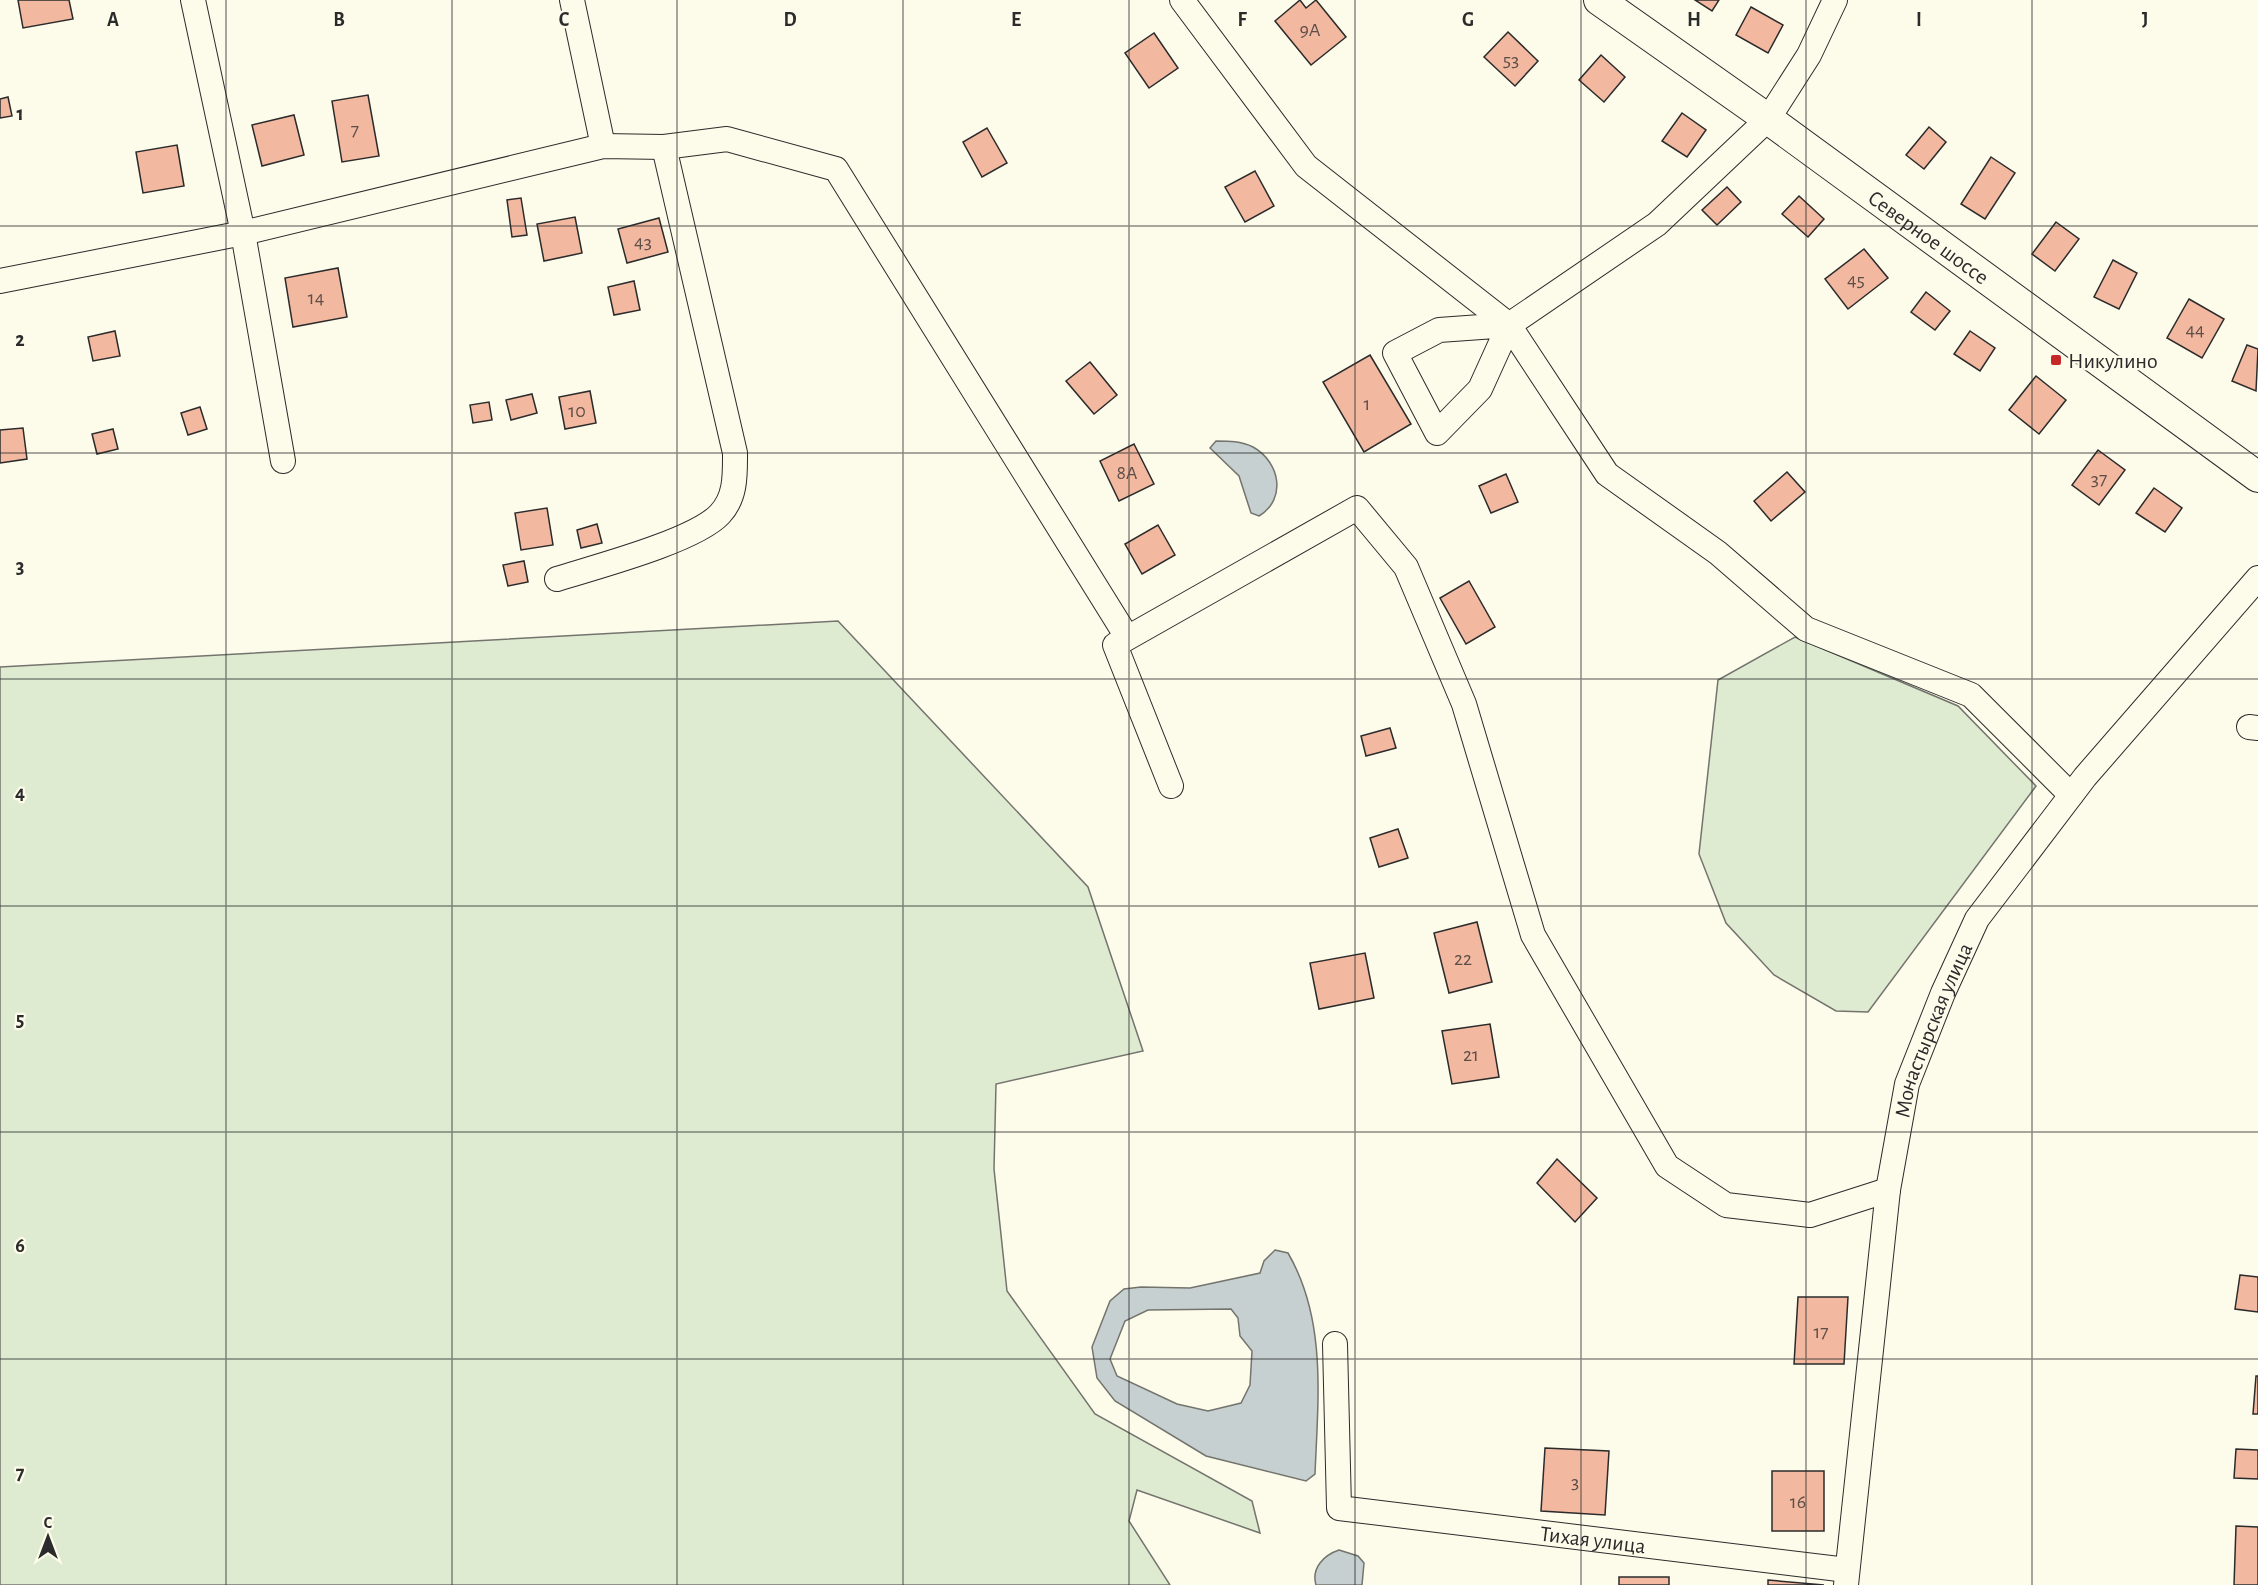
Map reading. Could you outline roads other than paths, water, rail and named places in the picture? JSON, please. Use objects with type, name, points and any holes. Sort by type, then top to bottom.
[{"type":"main road","name":"Северное шоссе","points":[[1599,0],[1767,119],[2258,477]]},
{"type":"street","points":[[194,0],[243,233],[283,461]]},
{"type":"street","points":[[572,0],[603,146]]},
{"type":"street","points":[[1182,0],[1306,166],[1509,325],[1607,474],[1718,553],[1806,629],[1971,695],[2071,795]]},
{"type":"street","points":[[1509,325],[1480,389],[1437,433],[1395,353],[1438,330],[1509,325],[1657,224],[1767,119],[1809,55],[1835,0]]},
{"type":"street","points":[[0,281],[243,233],[603,146],[664,147],[727,139],[836,169],[1127,638]]},
{"type":"street","points":[[557,579],[684,537],[720,514],[734,489],[735,453],[664,147]]},
{"type":"street","points":[[1171,786],[1115,645],[1357,508],[1406,567],[1464,704],[1533,935],[1667,1166],[1726,1205],[1810,1215],[1888,1190]]},
{"type":"street","name":"Монастырская улица","points":[[1846,1577],[1888,1190],[1907,1084],[1943,993],[1977,919],[2071,795],[2258,578]]},
{"type":"street","name":"Тихая улица","points":[[1335,1344],[1339,1508],[1846,1577]]},
{"type":"place","name":"Никулино","points":[[2056,360]]}]
